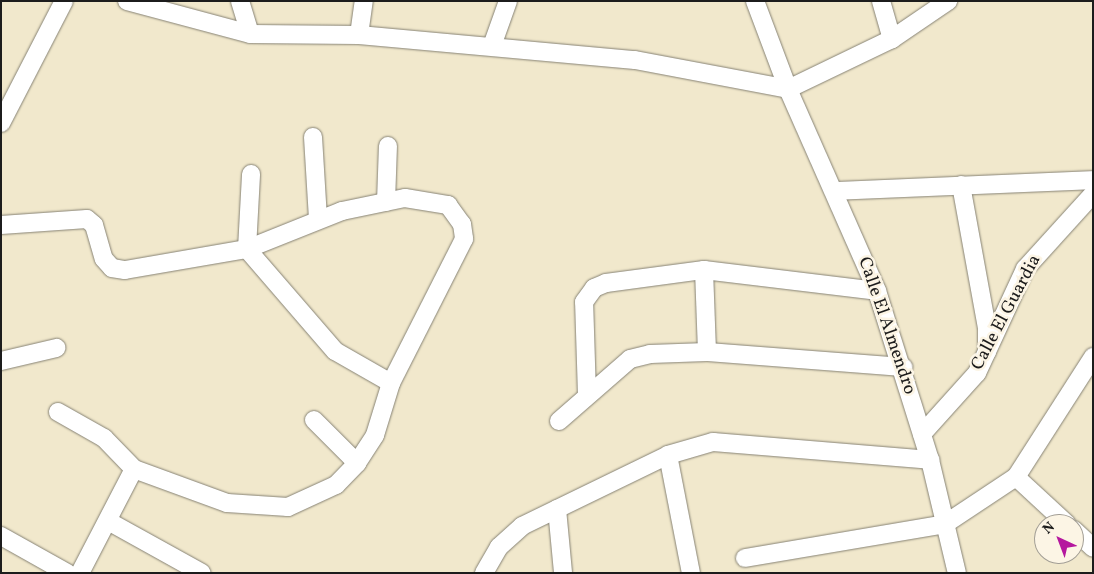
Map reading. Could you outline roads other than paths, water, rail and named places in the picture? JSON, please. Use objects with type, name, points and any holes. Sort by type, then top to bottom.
[{"type":"street","points":[[1,123],[64,1]]},
{"type":"street","points":[[127,1],[250,34],[359,35],[635,60],[788,89],[892,39],[948,1]]},
{"type":"street","points":[[240,1],[250,34]]},
{"type":"street","points":[[359,35],[364,1]]},
{"type":"street","points":[[492,46],[508,1]]},
{"type":"street","points":[[755,1],[788,89]]},
{"type":"street","points":[[881,1],[892,39]]},
{"type":"street","name":"Calle El Almendro","points":[[788,89],[877,291],[903,367],[930,460],[957,573]]},
{"type":"street","points":[[313,137],[318,219]]},
{"type":"street","points":[[386,202],[388,146]]},
{"type":"street","points":[[250,174],[247,249],[335,351],[391,384]]},
{"type":"street","points":[[835,192],[1093,180]]},
{"type":"street","points":[[961,185],[987,328],[987,355]]},
{"type":"street","name":"Calle El Guardia","points":[[922,434],[977,374],[1025,270],[1093,194]]},
{"type":"street","points":[[1,225],[87,219],[94,225],[104,259],[112,268],[125,270],[247,249],[318,219],[405,198],[448,205],[462,224],[464,239],[391,384],[375,435],[357,463],[336,485],[288,507],[227,503],[134,470],[104,438],[58,412]]},
{"type":"street","points":[[587,395],[584,302],[594,288],[661,273],[704,270],[877,291]]},
{"type":"street","points":[[704,270],[707,352]]},
{"type":"street","points":[[1,360],[56,348]]},
{"type":"street","points":[[559,421],[630,358],[707,352],[903,367]]},
{"type":"street","points":[[745,558],[945,524],[1016,478],[1093,357]]},
{"type":"street","points":[[314,420],[357,463]]},
{"type":"street","points":[[484,573],[499,547],[522,526],[668,455],[713,442],[930,460]]},
{"type":"street","points":[[668,455],[691,573]]},
{"type":"street","points":[[80,573],[134,470]]},
{"type":"street","points":[[1016,478],[1056,514]]},
{"type":"street","points":[[557,509],[563,573]]},
{"type":"street","points":[[108,521],[202,573]]},
{"type":"street","points":[[1,536],[67,573]]}]
